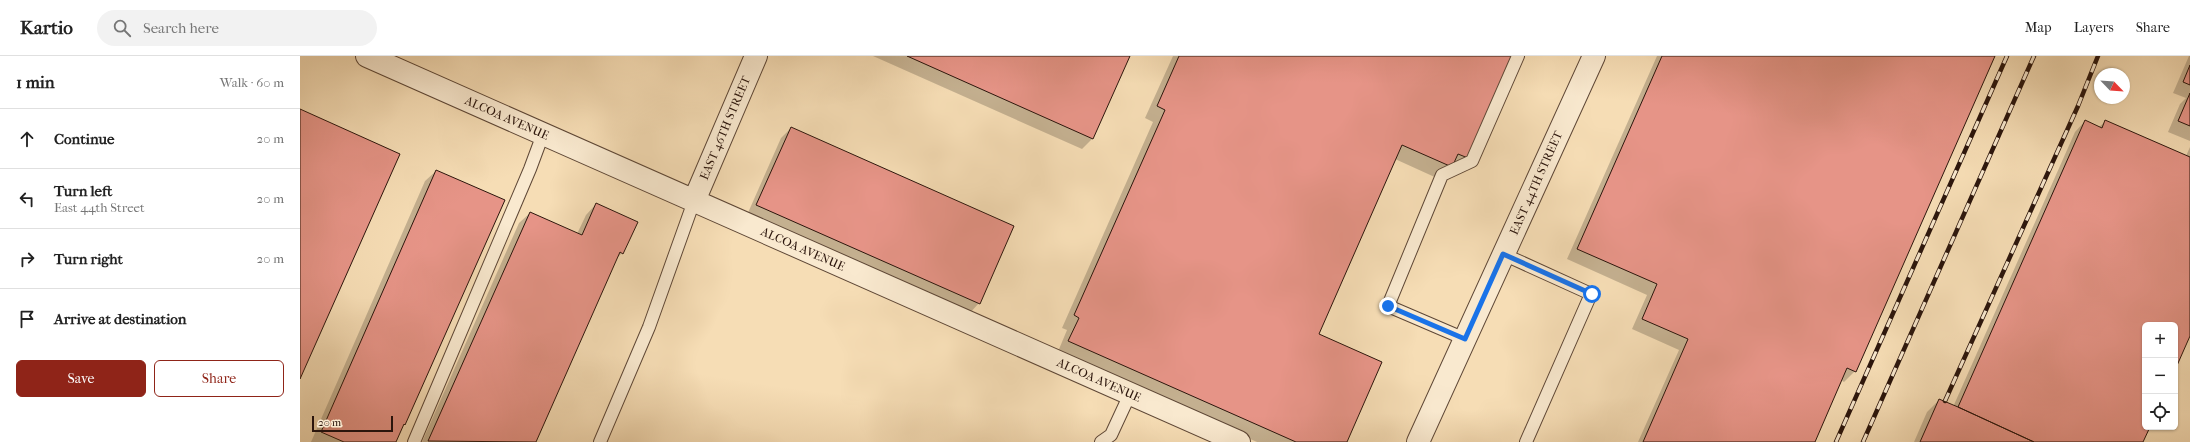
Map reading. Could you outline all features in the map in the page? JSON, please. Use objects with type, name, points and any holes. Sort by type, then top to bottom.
[{"type":"street","name":"EAST 46TH STREET","points":[[694,200],[756,56]]},
{"type":"street","name":"EAST 44TH STREET","points":[[1418,442],[1594,56]]},
{"type":"street","name":"ALCOA AVENUE","points":[[375,58],[543,134],[1239,442]]},
{"type":"lane","points":[[1465,339],[1388,306],[1442,174],[1472,162],[1518,56]]},
{"type":"lane","points":[[414,442],[530,170],[543,134]]},
{"type":"lane","points":[[600,442],[649,327],[694,200]]},
{"type":"lane","points":[[1503,254],[1592,294],[1526,442]]},
{"type":"lane","points":[[1101,442],[1111,435],[1130,394]]},
{"type":"building","points":[[907,56],[1130,56],[1093,139]]},
{"type":"building","points":[[1179,56],[1512,56],[1468,158],[1458,154],[1452,167],[1402,145],[1319,334],[1382,362],[1347,442],[1296,442],[1068,341],[1079,318],[1074,315],[1165,110],[1157,106]]},
{"type":"building","points":[[1662,56],[1995,56],[1856,372],[1847,368],[1815,442],[1643,442],[1688,339],[1642,319],[1657,284],[1577,249]]},
{"type":"building","points":[[2190,65],[2190,85],[2183,82]]},
{"type":"building","points":[[2190,93],[2190,126],[2178,121]]},
{"type":"building","points":[[300,109],[400,154],[300,379]]},
{"type":"building","points":[[2085,120],[2102,128],[2105,120],[2190,157],[2190,336],[2178,363],[2178,322],[2142,322],[2142,430],[2149,430],[2143,442],[2034,442],[1958,407]]},
{"type":"building","points":[[791,127],[1014,226],[980,304],[756,205]]},
{"type":"building","points":[[436,170],[505,200],[405,425],[404,424],[396,442],[344,442],[321,432]]},
{"type":"building","points":[[596,203],[638,222],[623,254],[620,252],[536,442],[428,441],[530,212],[582,235]]},
{"type":"building","points":[[1939,399],[1958,407],[2034,442],[1920,442]]},
{"type":"railway","points":[[1836,442],[2007,56]]},
{"type":"railway","points":[[1863,442],[2034,56]]},
{"type":"railway","points":[[1945,401],[2078,106],[2098,56]]},
{"type":"route","points":[[1388,306],[1465,339],[1503,254],[1592,294]]}]
